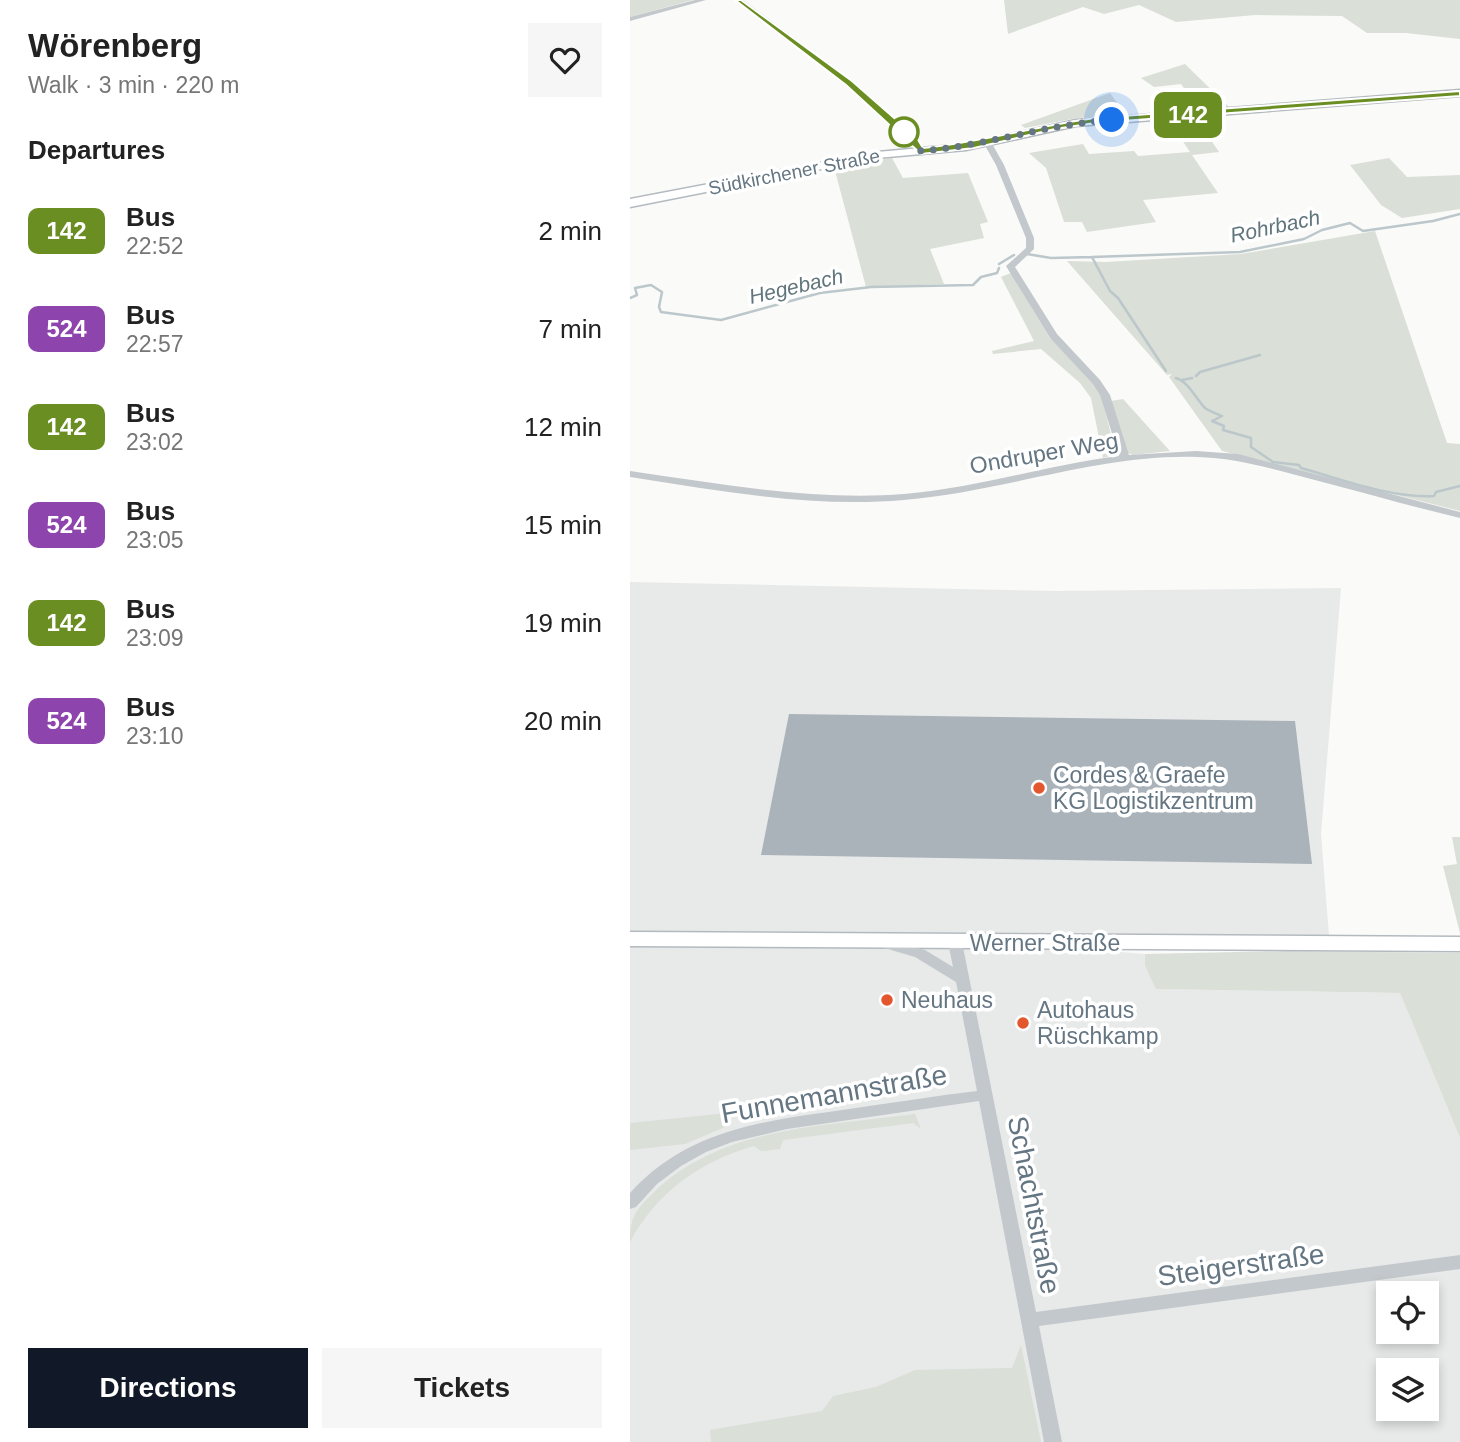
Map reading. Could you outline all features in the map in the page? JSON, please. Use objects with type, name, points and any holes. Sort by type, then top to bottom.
[{"type":"street","points":[[630,19],[703,0]]},
{"type":"street","points":[[739,0],[849,83],[914,140],[921,151]]},
{"type":"street","name":"Südkirchener Straße","points":[[630,203],[853,159],[987,142],[1055,126],[1460,93]]},
{"type":"street","points":[[987,142],[1000,165],[1030,238],[1030,249],[1010,266],[1053,336],[1105,395],[1125,460]]},
{"type":"street","name":"Ondruper Weg","points":[[630,474],[794,495],[877,498],[955,490],[1046,471],[1195,453],[1238,457],[1460,515]]},
{"type":"street","name":"Werner Straße","points":[[630,939],[1460,944]]},
{"type":"street","points":[[880,942],[920,953],[961,979]]},
{"type":"street","name":"Schachtstraße","points":[[955,942],[1053,1442]]},
{"type":"street","name":"Funnemannstraße","points":[[630,1203],[664,1168],[686,1154],[736,1133],[985,1095]]},
{"type":"street","name":"Steigerstraße","points":[[1029,1320],[1460,1262]]},
{"type":"shaded area","points":[[630,0],[693,0],[630,17]]},
{"type":"shaded area","points":[[1004,0],[1460,0],[1460,39],[1406,33],[1367,33],[1342,16],[1255,15],[1176,22],[1139,5],[1104,14],[1083,7],[1008,34]]},
{"type":"shaded area","points":[[1185,64],[1230,108],[1201,111],[1181,84],[1154,87],[1141,78]]},
{"type":"shaded area","points":[[1110,93],[1126,115],[1077,118],[1025,128],[1021,125]]},
{"type":"shaded area","points":[[1195,117],[1219,152],[1192,155],[1218,193],[1143,200],[1156,222],[1087,232],[1082,222],[1064,222],[1046,168],[1029,153],[1083,144],[1089,154],[1134,151],[1138,156],[1190,152],[1168,119]]},
{"type":"shaded area","points":[[892,158],[903,178],[968,173],[988,222],[980,224],[984,238],[930,249],[944,284],[866,287],[834,167]]},
{"type":"shaded area","points":[[1389,158],[1407,177],[1460,175],[1460,209],[1402,218],[1381,205],[1350,165]]},
{"type":"shaded area","points":[[1375,231],[1447,443],[1460,444],[1460,511],[1222,451],[1169,377],[1172,374],[1167,375],[1067,261],[1106,262],[1241,254]]},
{"type":"shaded area","points":[[1011,273],[1049,337],[1093,382],[1101,395],[1116,454],[1103,458],[1091,398],[1080,383],[1041,349],[993,354],[992,351],[1034,341],[1001,277]]},
{"type":"shaded area","points":[[1123,399],[1170,451],[1133,455],[1125,452],[1111,401]]},
{"type":"shaded area","points":[[630,582],[1057,591],[1341,588],[1321,834],[1329,935],[630,931]]},
{"type":"shaded area","points":[[1452,837],[1460,837],[1460,933],[1443,866],[1457,864]]},
{"type":"shaded area","points":[[630,941],[1119,949],[1121,952],[1145,954],[1145,966],[1157,989],[1400,993],[1460,1138],[1460,1442],[630,1442]]},
{"type":"shaded area","points":[[1288,951],[1460,953],[1460,1138],[1400,993],[1156,989],[1145,966],[1145,954]]},
{"type":"shaded area","points":[[728,1113],[732,1124],[685,1144],[630,1150],[630,1123]]},
{"type":"shaded area","points":[[915,1114],[921,1129],[913,1123],[783,1140],[780,1149],[761,1151],[754,1146],[716,1160],[666,1194],[630,1242],[635,1214],[654,1192],[681,1170],[711,1154],[743,1141],[777,1133]]},
{"type":"shaded area","points":[[1021,1345],[1041,1442],[711,1442],[710,1430],[822,1411],[833,1396],[876,1387],[915,1370],[1012,1368]]},
{"type":"building","name":"Cordes & Graefe KG Logistikzentrum","points":[[789,714],[1295,721],[1312,864],[761,855]]},
{"type":"waterway","name":"Rohrbach","points":[[1092,257],[1240,252],[1304,239],[1322,230],[1350,223],[1363,231],[1433,221],[1460,214]]},
{"type":"waterway","name":"Hegebach","points":[[1027,254],[1051,258],[1092,257]]},
{"type":"waterway","points":[[999,264],[1014,255]]},
{"type":"waterway","name":"Hegebach","points":[[1092,257],[1110,291],[1118,298],[1166,371]]},
{"type":"waterway","name":"Hegebach","points":[[630,298],[637,295],[635,288],[651,285],[662,292],[659,307],[661,312],[721,320],[820,293],[871,287],[973,285],[981,277],[997,273],[999,268]]},
{"type":"waterway","points":[[1196,376],[1200,372],[1260,355]]},
{"type":"waterway","points":[[1176,378],[1189,387],[1205,408],[1222,416],[1212,421],[1224,426],[1223,430],[1251,438],[1251,447],[1273,462],[1299,465],[1301,468],[1350,483],[1400,494],[1434,496],[1436,492],[1460,486]]},
{"type":"waterway","points":[[1182,380],[1192,378]]},
{"type":"bus line","name":"142","points":[[739,0],[849,83],[914,140],[921,151],[957,148],[1055,126],[1095,121],[1460,93]]},
{"type":"place","name":"Cordes & Graefe KG Logistikzentrum","points":[[1039,788]]},
{"type":"place","name":"Neuhaus","points":[[887,1000]]},
{"type":"place","name":"Autohaus Rüschkamp","points":[[1023,1023]]},
{"type":"route","points":[[904,132],[921,151],[974,145],[1055,126],[1112,120]]}]
